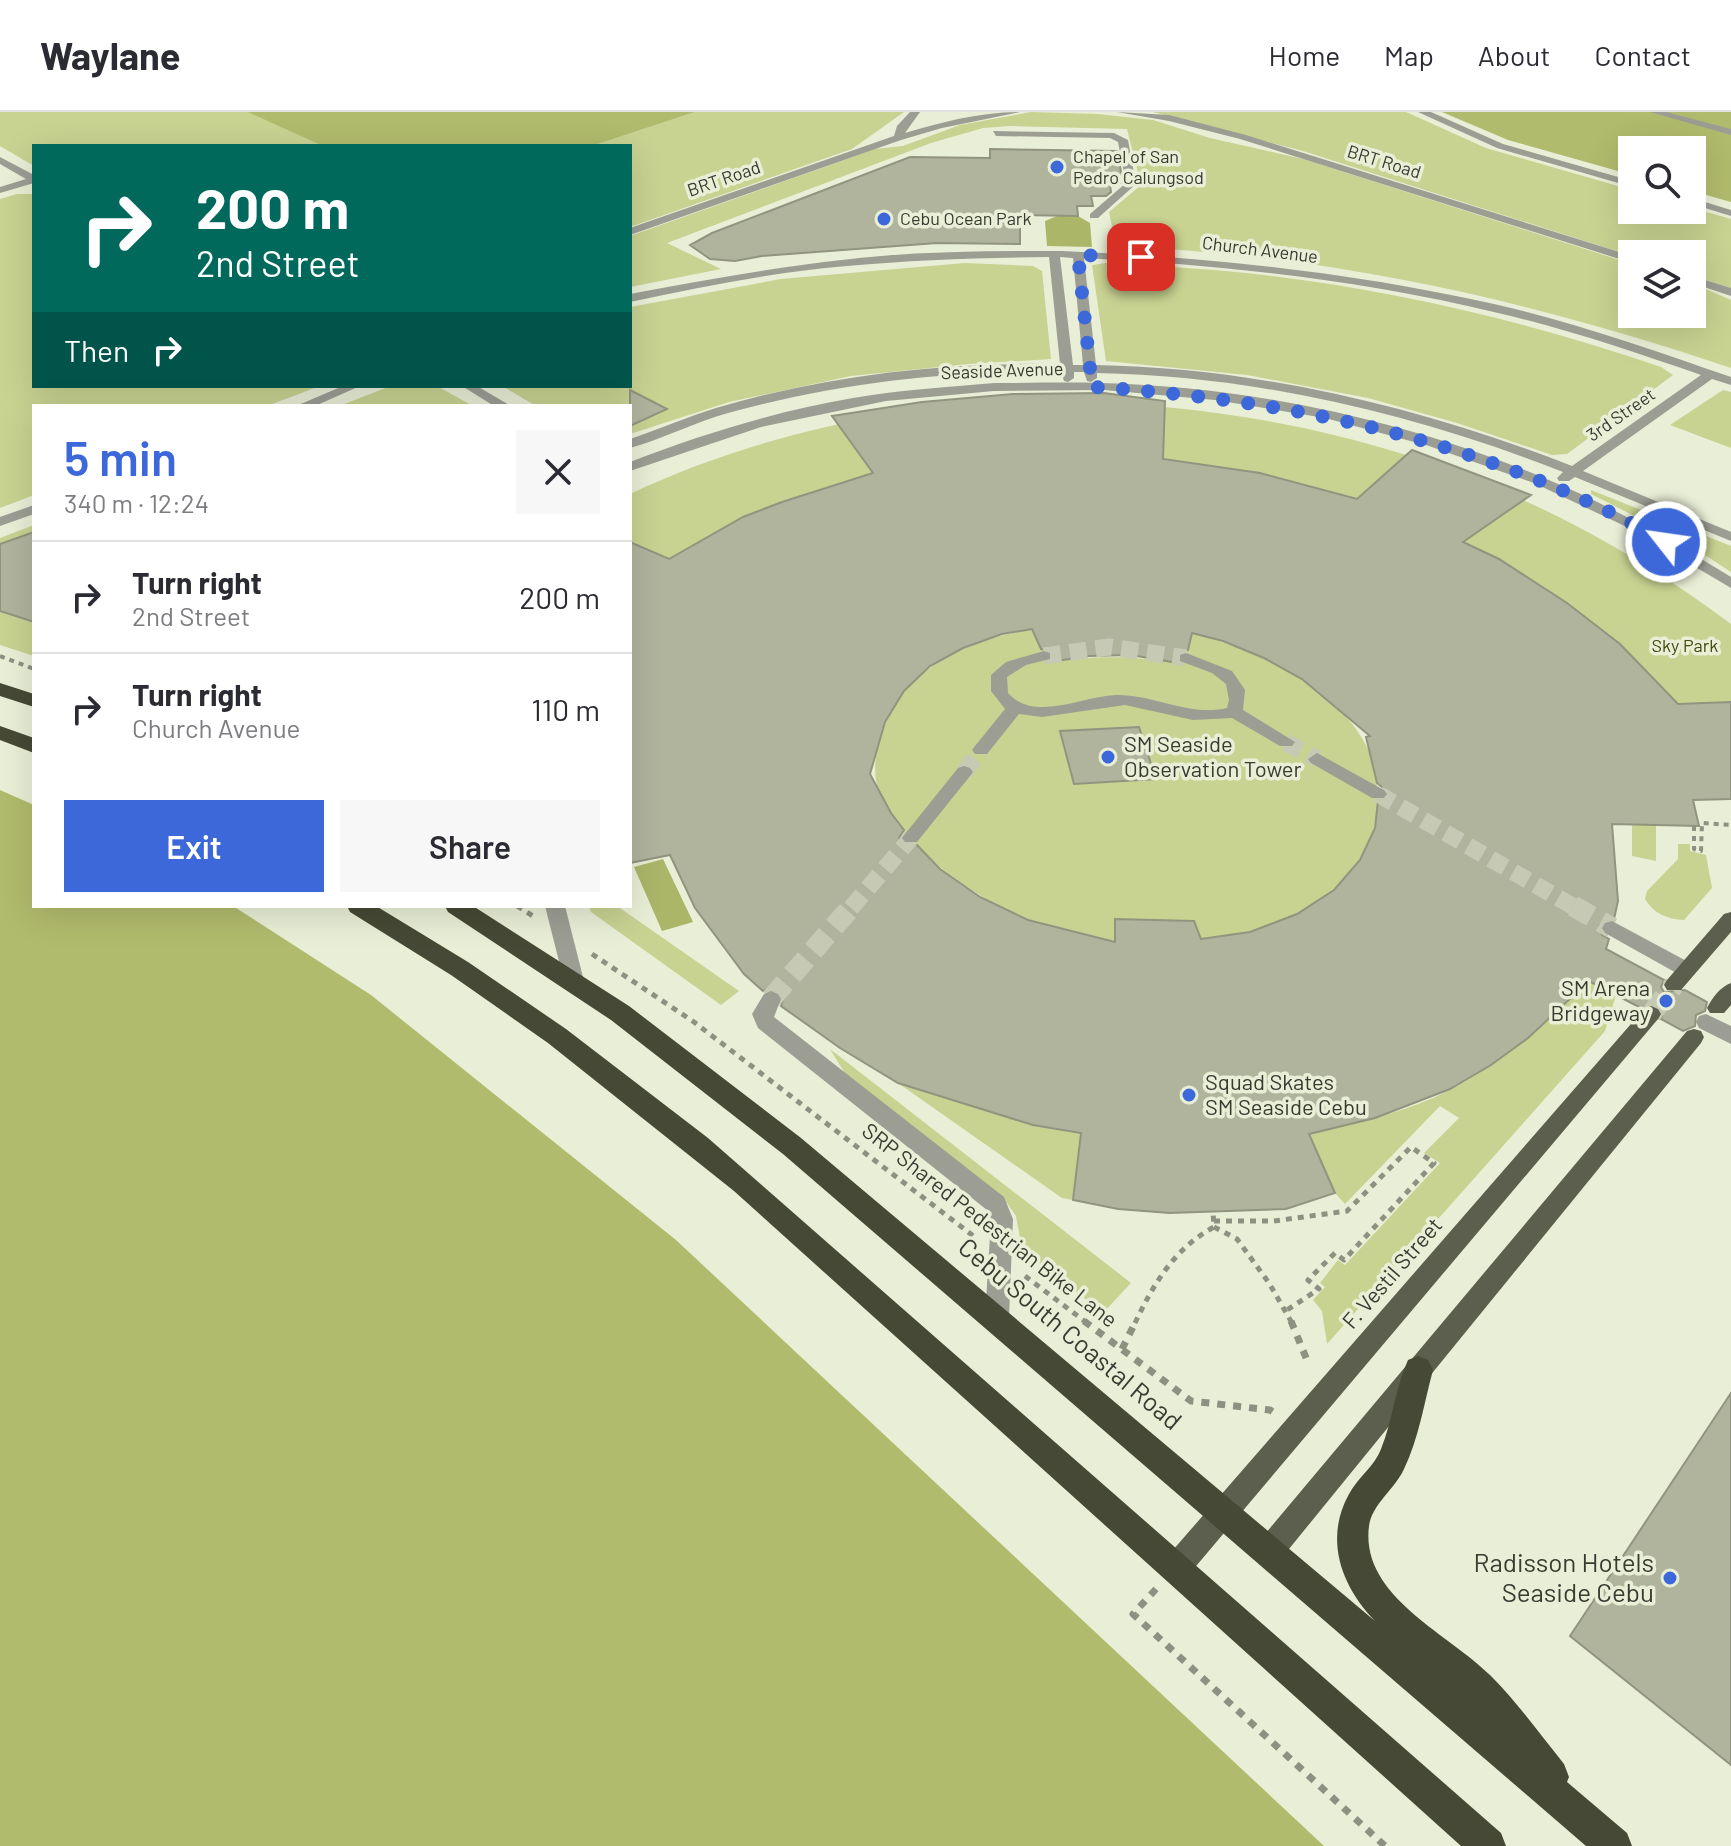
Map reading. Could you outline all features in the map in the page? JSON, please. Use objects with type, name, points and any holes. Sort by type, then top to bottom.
[{"type":"highway","points":[[0,689],[32,700]]},
{"type":"highway","points":[[0,732],[32,745]]},
{"type":"highway","points":[[361,908],[473,980],[657,1110],[744,1183],[1488,1846]]},
{"type":"highway","name":"Cebu South Coastal Road","points":[[459,908],[574,981],[701,1074],[997,1318],[1602,1836]]},
{"type":"highway","points":[[1418,1370],[1392,1461],[1369,1489],[1356,1513],[1352,1537],[1355,1564],[1367,1587],[1389,1610],[1476,1686],[1602,1836]]},
{"type":"main road","points":[[1681,978],[1731,919]]},
{"type":"main road","points":[[1270,1550],[1731,991]]},
{"type":"main road","name":"F. Vestil Street","points":[[1176,1568],[1651,1014]]},
{"type":"street","points":[[898,138],[902,126],[915,112]]},
{"type":"street","name":"BRT Road","points":[[632,231],[898,138],[941,125],[1015,112]]},
{"type":"street","name":"BRT Road","points":[[1122,112],[1150,113],[1243,137],[1618,256]]},
{"type":"street","points":[[1423,112],[1500,146],[1618,180]]},
{"type":"street","points":[[1655,112],[1731,132]]},
{"type":"street","points":[[996,133],[1111,135],[1123,140],[1131,184],[1094,216]]},
{"type":"street","points":[[1025,143],[1124,145]]},
{"type":"street","points":[[0,160],[32,179]]},
{"type":"street","points":[[0,190],[32,181]]},
{"type":"street","points":[[1706,205],[1731,213]]},
{"type":"street","points":[[1054,254],[1069,387]]},
{"type":"street","name":"Church Avenue","points":[[632,298],[810,266],[896,258],[1054,254],[1253,266],[1413,291],[1562,326],[1731,381]]},
{"type":"street","points":[[1078,255],[1092,387]]},
{"type":"street","points":[[735,261],[742,277]]},
{"type":"street","points":[[1706,284],[1731,292]]},
{"type":"street","name":"Seaside Avenue","points":[[632,443],[734,409],[834,386],[970,369],[1066,367],[1222,378],[1352,400],[1440,424],[1731,537]]},
{"type":"street","name":"3rd Street","points":[[1552,486],[1711,374]]},
{"type":"street","name":"Seaside Avenue","points":[[632,466],[839,404],[926,392],[1092,387],[1214,397],[1395,433],[1463,453],[1552,486],[1622,517],[1731,583]]},
{"type":"street","points":[[308,404],[349,388]]},
{"type":"street","points":[[472,388],[500,404]]},
{"type":"street","points":[[0,522],[32,510]]},
{"type":"street","points":[[1044,656],[1008,666],[1000,674],[997,683],[999,694],[1015,708],[1050,711],[1095,700],[1126,700],[1205,717],[1234,712],[1286,742]]},
{"type":"street","points":[[1186,658],[1230,677],[1237,687],[1239,700],[1234,712]]},
{"type":"street","points":[[981,750],[1015,708]]},
{"type":"street","points":[[1317,759],[1378,794]]},
{"type":"street","points":[[911,838],[964,772]]},
{"type":"street","points":[[556,908],[574,981]]},
{"type":"street","points":[[1612,928],[1681,978]]},
{"type":"street","points":[[771,999],[762,1014],[765,1022],[996,1204],[1002,1219],[997,1318]]},
{"type":"street","points":[[1706,1022],[1731,1036]]},
{"type":"path","points":[[0,656],[32,668]]},
{"type":"path","points":[[1694,826],[1694,849],[1701,851],[1702,823],[1731,825]]},
{"type":"path","name":"SRP Shared Pedestrian Bike Lane","points":[[520,908],[694,1022],[1191,1401],[1270,1410],[1297,1427]]},
{"type":"path","points":[[1122,1349],[1147,1297],[1193,1235],[1214,1224],[1274,1221],[1347,1211],[1411,1147],[1434,1163],[1344,1260],[1335,1253],[1308,1280],[1319,1289],[1287,1310]]},
{"type":"path","points":[[1213,1212],[1214,1224]]},
{"type":"path","points":[[1214,1224],[1237,1239],[1287,1310],[1309,1365]]},
{"type":"path","points":[[1176,1568],[1133,1614],[1385,1846]]},
{"type":"green space","points":[[0,112],[257,112],[324,144],[32,144],[32,165],[0,146]]},
{"type":"green space","points":[[695,112],[904,112],[852,149],[632,226],[632,144],[598,144]]},
{"type":"green space","points":[[1031,112],[1098,114],[1153,120],[1210,138],[1303,159],[1618,260],[1618,328],[1706,328],[1706,289],[1731,300],[1731,368],[1580,322],[1428,285],[1273,259],[1116,246],[1109,212],[1141,185],[1127,129],[1010,126],[983,128],[931,143],[667,243],[721,269],[632,287],[632,235],[875,149],[903,146],[960,125]]},
{"type":"green space","points":[[1153,112],[1406,112],[1486,148],[1618,186],[1618,224],[1706,224],[1706,212],[1731,219],[1731,288],[1706,280],[1706,240],[1618,240],[1618,252],[1303,151]]},
{"type":"green space","points":[[32,194],[32,388],[315,388],[272,404],[32,404],[32,496],[0,508],[0,199]]},
{"type":"green space","points":[[965,263],[1033,266],[1042,271],[1051,359],[851,376],[729,402],[632,433],[632,404],[533,404],[505,388],[632,388],[632,307],[781,279]]},
{"type":"green space","points":[[1106,263],[1299,279],[1404,297],[1559,335],[1661,367],[1673,375],[1567,454],[1552,455],[1457,423],[1368,398],[1247,375],[1106,361],[1092,265]]},
{"type":"green space","points":[[385,388],[441,388],[469,404],[344,404]]},
{"type":"green space","points":[[1723,390],[1731,392],[1731,448],[1670,425]]},
{"type":"green space","name":"Sky Park","points":[[1164,407],[1318,431],[1463,475],[1533,504],[1600,539],[1666,579],[1731,624],[1731,702],[1678,704],[1620,644],[1567,603],[1361,500],[1260,473],[1163,459]]},
{"type":"green space","points":[[899,412],[888,471],[785,501],[752,515],[689,548],[632,587],[632,493],[695,466],[829,426]]},
{"type":"green space","points":[[1591,490],[1731,546],[1731,572],[1682,540],[1591,494]]},
{"type":"green space","points":[[32,526],[32,655],[0,645],[0,538]]},
{"type":"green space","points":[[1032,629],[1050,662],[1117,657],[1184,664],[1192,633],[1264,659],[1310,685],[1349,720],[1371,757],[1376,774],[1377,810],[1363,854],[1333,890],[1293,916],[1249,932],[1201,939],[1193,921],[1116,919],[1115,942],[1026,919],[984,898],[940,867],[901,830],[887,810],[878,789],[876,757],[884,726],[894,707],[921,676],[954,653]]},
{"type":"green space","points":[[1632,824],[1656,825],[1656,861],[1632,856]]},
{"type":"green space","points":[[1678,844],[1690,844],[1690,851],[1706,855],[1712,888],[1684,920],[1662,915],[1645,899],[1647,891],[1678,859]]},
{"type":"green space","points":[[590,908],[620,908],[739,991],[721,1005],[591,912]]},
{"type":"green space","points":[[1589,981],[1616,995],[1605,1031],[1327,1344],[1322,1311],[1313,1300],[1325,1287],[1320,1283],[1338,1260],[1345,1265],[1440,1163],[1424,1153],[1459,1118],[1440,1106],[1345,1204],[1335,1193],[1309,1134],[1372,1119],[1455,1087],[1516,1046]]},
{"type":"green space","points":[[830,1049],[1131,1283],[1103,1313],[1022,1249],[1016,1216],[1007,1203],[846,1075]]},
{"type":"green space","points":[[898,1083],[1033,1125],[1081,1133],[1073,1200],[1062,1198]]},
{"type":"shaded area","points":[[248,112],[695,112],[598,144],[319,144]]},
{"type":"shaded area","points":[[1442,112],[1731,112],[1731,202],[1706,195],[1706,136],[1618,136],[1618,171],[1508,140]]},
{"type":"shaded area","points":[[1057,216],[1078,216],[1090,223],[1092,247],[1047,246],[1045,221]]},
{"type":"shaded area","points":[[0,790],[32,804],[32,908],[236,908],[371,995],[676,1240],[1324,1846],[0,1846]]},
{"type":"shaded area","points":[[663,859],[693,922],[662,931],[634,867]]},
{"type":"building","name":"Cebu Ocean Park","points":[[990,149],[1117,151],[1123,182],[1110,185],[1111,192],[1106,196],[1091,196],[1093,206],[1077,206],[1078,216],[1020,215],[1020,244],[937,243],[762,256],[735,261],[710,259],[690,245],[712,233],[910,157],[990,158]]},
{"type":"building","points":[[630,390],[667,409],[632,425]]},
{"type":"building","points":[[1104,393],[1165,401],[1163,459],[1260,473],[1357,499],[1412,450],[1531,495],[1463,542],[1499,559],[1567,603],[1620,644],[1678,704],[1731,702],[1731,799],[1693,800],[1699,826],[1612,824],[1618,901],[1614,919],[1604,920],[1599,926],[1602,935],[1609,939],[1606,949],[1664,980],[1661,987],[1664,992],[1685,990],[1707,1002],[1705,1011],[1696,1015],[1695,1026],[1683,1031],[1661,1019],[1664,1012],[1659,1006],[1650,1003],[1641,1008],[1589,981],[1528,1038],[1450,1089],[1375,1118],[1309,1134],[1335,1193],[1286,1209],[1170,1213],[1118,1209],[1073,1200],[1081,1133],[1033,1125],[898,1083],[840,1048],[781,1006],[784,997],[779,991],[770,988],[763,991],[744,974],[695,908],[670,855],[632,863],[632,543],[669,559],[743,517],[873,473],[832,416],[922,402],[1013,394]],"holes":[[[1032,629],[1041,649],[1052,651],[1053,659],[1050,662],[1089,656],[1131,655],[1178,663],[1178,653],[1188,650],[1192,633],[1223,641],[1264,658],[1302,679],[1370,736],[1366,737],[1377,783],[1390,794],[1386,800],[1378,801],[1375,828],[1360,860],[1334,890],[1297,914],[1250,932],[1201,939],[1194,921],[1115,919],[1115,942],[1028,920],[980,897],[940,869],[917,845],[903,844],[899,838],[904,830],[870,774],[885,722],[904,691],[930,666],[963,648],[1002,634]]]},
{"type":"building","points":[[32,533],[32,621],[0,611],[0,544]]},
{"type":"building","name":"SM Seaside Observation Tower","points":[[1139,727],[1156,779],[1074,784],[1060,731]]},
{"type":"building","name":"Radisson Hotels Seaside Cebu","points":[[1731,1393],[1731,1765],[1570,1636]]},
{"type":"tunnel","points":[[1044,656],[1109,647],[1186,658]]},
{"type":"tunnel","points":[[1286,742],[1317,759]]},
{"type":"tunnel","points":[[964,772],[981,750]]},
{"type":"tunnel","points":[[1378,794],[1576,908]]},
{"type":"tunnel","points":[[851,908],[911,838]]},
{"type":"tunnel","points":[[771,999],[852,906]]},
{"type":"tunnel","points":[[1573,906],[1612,928]]},
{"type":"tunnel","points":[[1651,1014],[1674,985]]},
{"type":"place","name":"Chapel of San Pedro Calungsod","points":[[1057,167]]},
{"type":"place","name":"Cebu Ocean Park","points":[[884,219]]},
{"type":"place","name":"SM Seaside Observation Tower","points":[[1108,757]]},
{"type":"place","name":"SM Arena Bridgeway","points":[[1666,1001]]},
{"type":"place","name":"Squad Skates SM Seaside Cebu","points":[[1189,1095]]},
{"type":"place","name":"Radisson Hotels Seaside Cebu","points":[[1670,1578]]},
{"type":"route","points":[[1141,257],[1078,255],[1092,387],[1171,392],[1256,403],[1325,415],[1395,433],[1463,453],[1552,486],[1622,517],[1666,542]]}]
